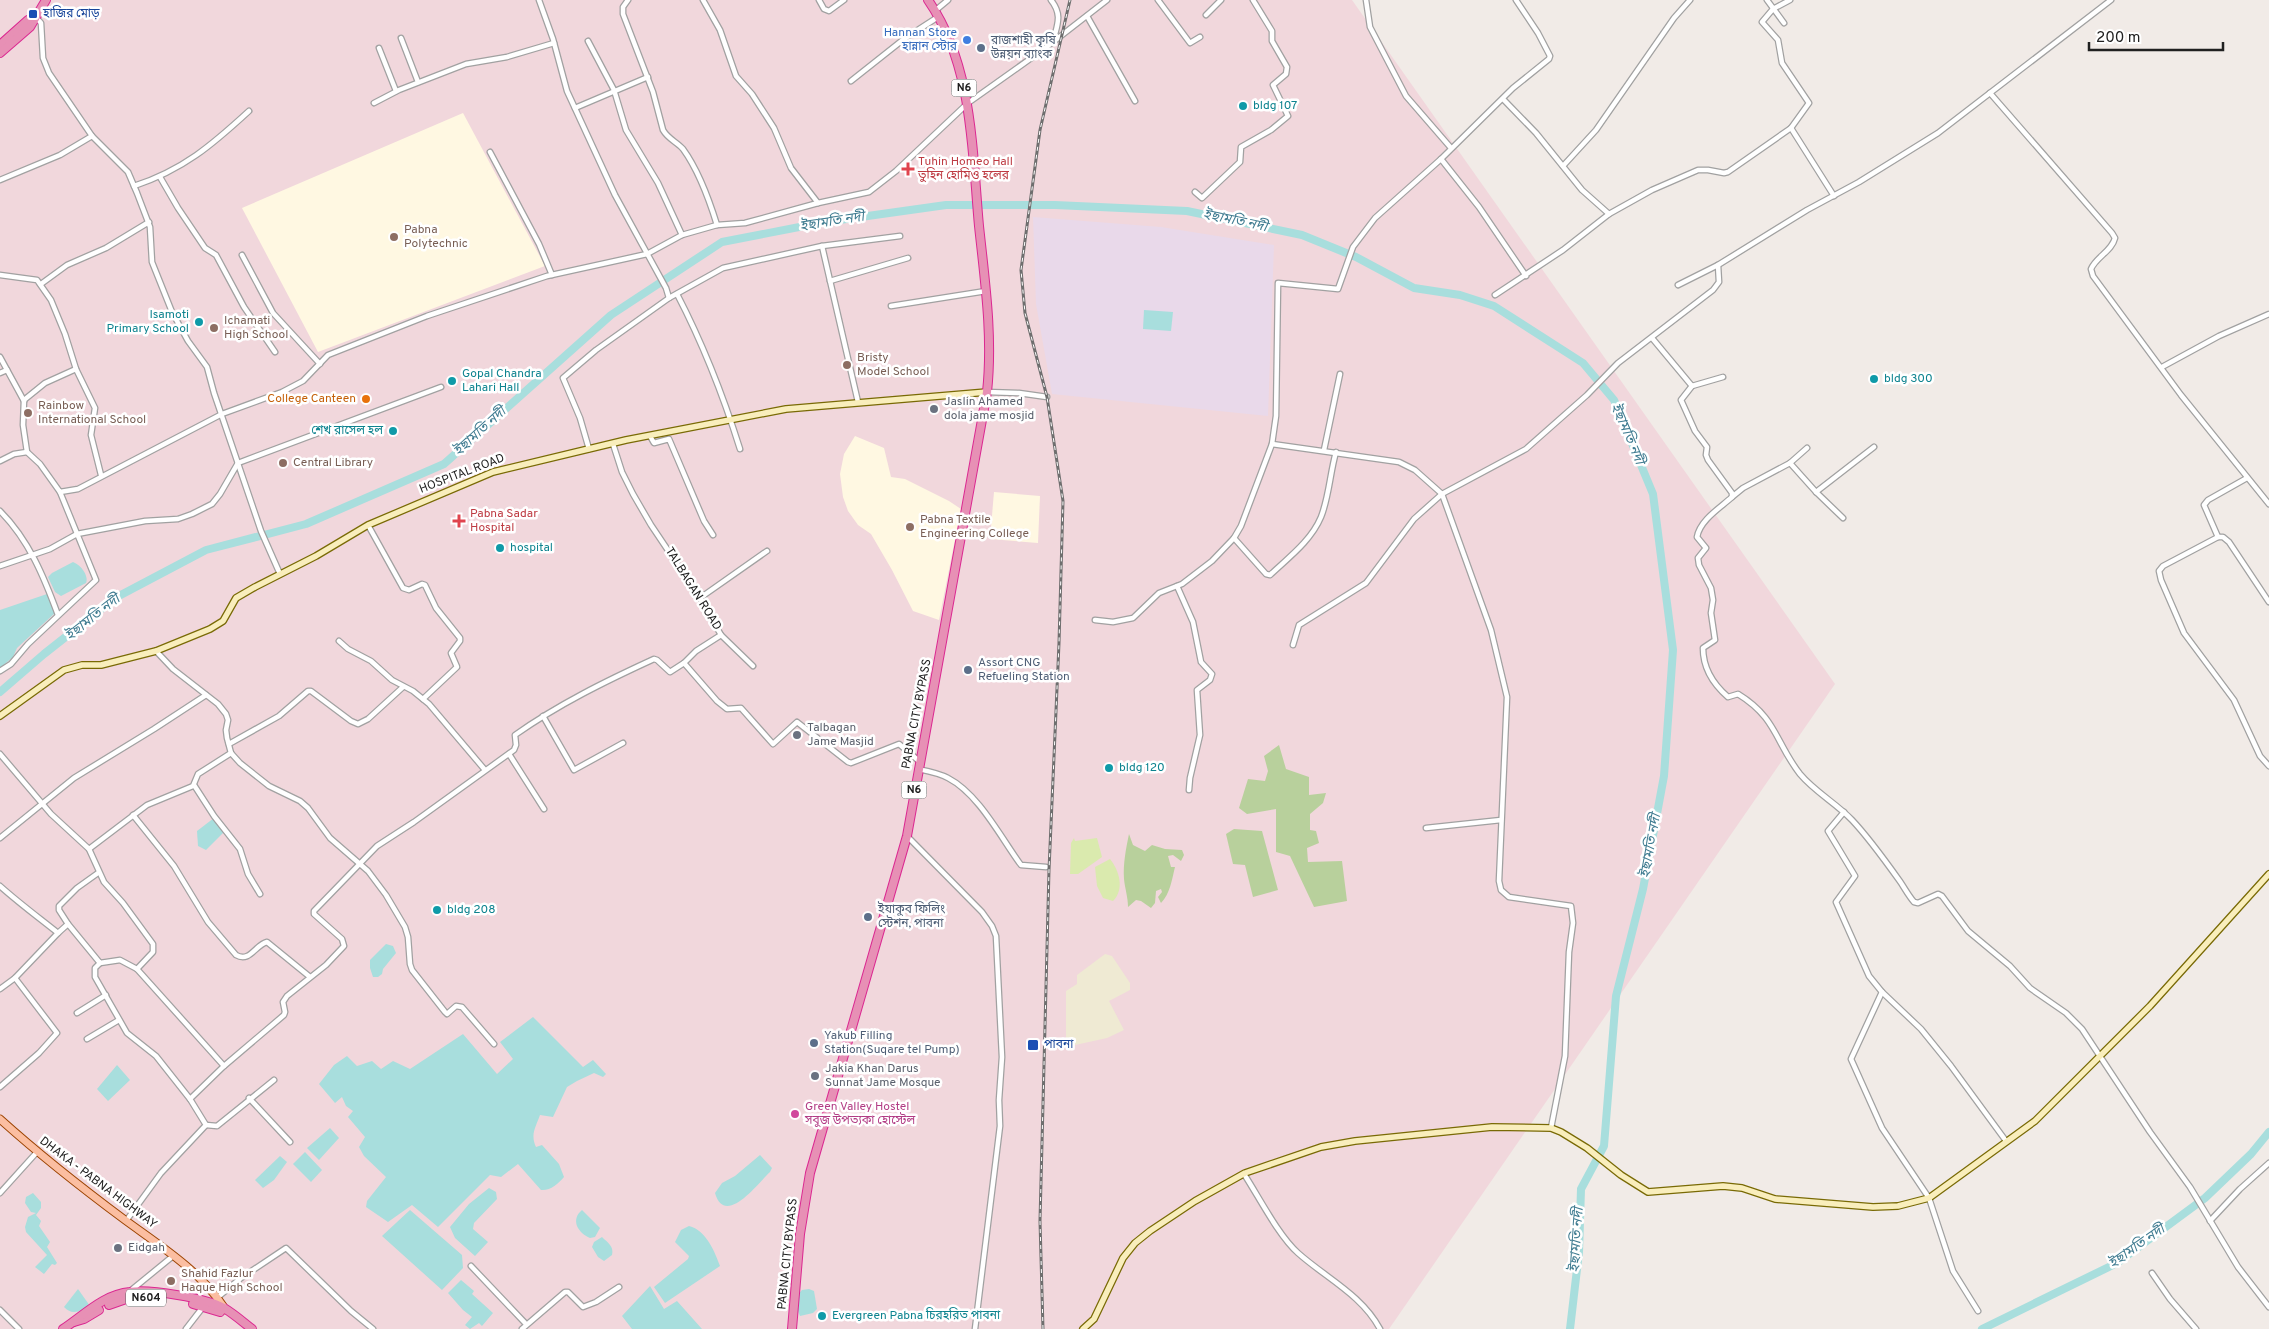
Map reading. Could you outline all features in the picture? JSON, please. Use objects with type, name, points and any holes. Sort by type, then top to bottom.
[{"type":"highway","points":[[0,52],[30,27],[41,0]]},
{"type":"highway","points":[[0,45],[26,24],[46,0]]},
{"type":"highway","name":"N6","points":[[928,0],[937,13],[963,81],[968,103]]},
{"type":"highway","name":"PABNA CITY BYPASS","points":[[792,1329],[800,1234],[810,1173],[907,836],[918,765],[944,634],[987,392],[990,346],[968,103]]},
{"type":"highway","name":"N604","points":[[129,1295],[223,1310]]},
{"type":"highway","name":"N604","points":[[63,1329],[81,1315],[105,1301],[129,1295],[198,1299],[223,1310]]},
{"type":"highway","name":"DHAKA - PABNA HIGHWAY","points":[[223,1310],[246,1329]]},
{"type":"highway","name":"DHAKA - PABNA HIGHWAY","points":[[223,1310],[252,1329]]},
{"type":"main road","name":"HOSPITAL ROAD","points":[[0,716],[64,670],[82,665],[101,665],[156,651],[218,626],[223,621],[236,598],[368,525],[493,472],[589,449],[786,409],[987,392]]},
{"type":"main road","points":[[1083,1329],[1094,1319],[1122,1258],[1135,1243],[1195,1201],[1244,1174],[1321,1147],[1354,1141],[1492,1127],[1551,1128],[1562,1132],[1587,1148],[1640,1189],[1654,1193],[1723,1186],[1742,1188],[1775,1199],[1873,1207],[1898,1206],[1929,1198],[2035,1121],[2150,1006],[2269,874]]},
{"type":"main road","name":"DHAKA - PABNA HIGHWAY","points":[[0,1119],[37,1152],[155,1240],[218,1298],[223,1310]]},
{"type":"street","points":[[539,0],[567,91],[615,195],[666,288],[669,298]]},
{"type":"street","points":[[628,0],[623,7],[623,14],[648,77],[664,132],[679,144],[687,156],[705,190],[717,225]]},
{"type":"street","points":[[703,0],[720,30],[736,76],[752,94],[774,128],[791,168],[818,203]]},
{"type":"street","points":[[819,0],[824,9],[829,11],[844,0]]},
{"type":"street","points":[[851,81],[937,13],[948,0]]},
{"type":"street","points":[[1051,0],[1057,8],[1059,15],[1053,42]]},
{"type":"street","points":[[60,492],[78,488],[222,414],[294,386],[308,378],[328,355],[428,316],[552,275],[647,254],[682,235],[717,225],[745,224],[818,203],[873,190],[968,103],[1053,42],[1107,0]]},
{"type":"street","points":[[1158,0],[1190,43],[1200,37]]},
{"type":"street","points":[[1206,14],[1221,0]]},
{"type":"street","points":[[1195,192],[1202,198],[1240,162],[1241,147],[1271,130],[1288,116],[1273,85],[1286,74],[1287,67],[1272,41],[1272,31],[1254,0]]},
{"type":"street","points":[[1366,0],[1370,27],[1406,96],[1451,148]]},
{"type":"street","points":[[1095,620],[1113,622],[1133,618],[1163,590],[1178,586],[1212,561],[1234,538],[1250,505],[1272,444],[1276,416],[1278,283],[1338,290],[1353,247],[1375,218],[1441,159],[1513,88],[1550,58],[1538,32],[1516,0]]},
{"type":"street","points":[[1563,166],[1596,130],[1663,32],[1690,0]]},
{"type":"street","points":[[1766,0],[1784,24]]},
{"type":"street","points":[[1495,295],[1563,250],[1609,214],[1652,190],[1698,170],[1728,172],[1791,128],[1809,102],[1782,63],[1778,40],[1763,24],[1763,20],[1773,9],[1790,0]]},
{"type":"street","points":[[1678,285],[1718,265],[1938,133],[2111,0]]},
{"type":"street","points":[[35,15],[41,22],[42,58],[46,66],[66,100],[92,136],[126,170],[134,186],[148,222],[152,262],[172,312],[188,341],[207,367],[261,531],[280,574]]},
{"type":"street","points":[[1087,16],[1135,101]]},
{"type":"street","points":[[401,38],[418,82]]},
{"type":"street","points":[[588,41],[614,90],[626,130],[658,182],[682,235]]},
{"type":"street","points":[[374,103],[396,91],[466,64],[507,57],[554,44]]},
{"type":"street","points":[[379,48],[396,91]]},
{"type":"street","points":[[575,108],[648,77]]},
{"type":"street","points":[[1990,93],[2112,233],[2115,238],[2114,244],[2093,263],[2091,269],[2093,276],[2150,354],[2162,366],[2181,395],[2269,504]]},
{"type":"street","points":[[1503,99],[1536,133],[1582,190],[1609,214]]},
{"type":"street","points":[[134,186],[160,177],[199,154],[249,111]]},
{"type":"street","points":[[1791,128],[1834,196]]},
{"type":"street","points":[[0,180],[60,155],[92,136]]},
{"type":"street","points":[[490,152],[539,244],[552,275]]},
{"type":"street","points":[[1441,159],[1479,207],[1526,276]]},
{"type":"street","points":[[160,177],[205,248],[216,255],[244,307],[275,352]]},
{"type":"street","points":[[42,284],[67,265],[106,248],[148,222]]},
{"type":"street","points":[[589,449],[580,418],[563,378],[596,350],[669,298],[723,268],[822,246],[900,236]]},
{"type":"street","points":[[822,246],[858,402]]},
{"type":"street","points":[[242,255],[273,312],[320,364]]},
{"type":"street","points":[[830,281],[908,258]]},
{"type":"street","points":[[1293,644],[1299,625],[1366,582],[1414,519],[1442,494],[1526,449],[1587,394],[1606,374],[1714,290],[1719,282],[1718,265]]},
{"type":"street","points":[[0,275],[33,278],[42,284],[58,314],[76,369],[95,408],[90,435],[101,475]]},
{"type":"street","points":[[892,306],[986,291]]},
{"type":"street","points":[[677,294],[696,331],[725,401],[740,449]]},
{"type":"street","points":[[2162,366],[2219,336],[2269,314]]},
{"type":"street","points":[[1652,338],[1692,386]]},
{"type":"street","points":[[0,358],[24,401],[23,425],[28,452],[40,464],[60,492],[96,580],[28,644],[12,664],[0,671]]},
{"type":"street","points":[[24,401],[46,382],[76,369]]},
{"type":"street","points":[[0,373],[7,370]]},
{"type":"street","points":[[1324,450],[1340,374]]},
{"type":"street","points":[[1723,377],[1692,386],[1681,400],[1696,431],[1707,447],[1706,455],[1708,460],[1728,487],[1732,496]]},
{"type":"street","points":[[0,566],[50,549],[77,534],[145,521],[178,519],[192,514],[212,504],[238,463],[440,387]]},
{"type":"street","points":[[987,392],[1019,393],[1047,397]]},
{"type":"street","points":[[650,436],[654,443],[669,439],[704,521],[714,534]]},
{"type":"street","name":"TALBAGAN ROAD","points":[[613,444],[622,472],[633,494],[651,525],[700,598],[721,635],[696,651],[684,663]]},
{"type":"street","points":[[1272,444],[1399,462],[1415,470],[1442,494],[1491,630],[1508,697],[1499,880],[1502,890],[1509,897],[1571,906],[1573,922],[1569,952],[1565,1056],[1551,1128]]},
{"type":"street","points":[[1816,492],[1874,447]]},
{"type":"street","points":[[1808,448],[1790,463],[1758,479],[1732,496],[1706,520],[1698,532],[1697,537],[1706,548],[1698,558],[1699,565],[1711,588],[1713,600],[1711,612],[1716,640],[1714,643],[1703,648],[1704,665],[1716,687],[1728,697],[1738,694],[1764,714],[1777,732],[1786,753],[1801,775],[1818,792],[1844,812],[1860,829],[1914,902],[1938,894],[1942,896],[1968,931],[2010,966],[2030,988],[2066,1013],[2082,1029],[2192,1191],[2238,1267],[2269,1307]]},
{"type":"street","points":[[0,461],[14,454],[28,452]]},
{"type":"street","points":[[1234,538],[1266,574],[1270,575],[1300,547],[1318,523],[1324,508],[1336,452]]},
{"type":"street","points":[[1790,463],[1816,492],[1844,518]]},
{"type":"street","points":[[2218,537],[2204,505],[2208,500],[2247,478]]},
{"type":"street","points":[[0,511],[19,533],[32,554],[48,587],[58,615]]},
{"type":"street","points":[[368,525],[403,588],[407,590],[422,584],[425,585],[436,608],[460,638],[451,654],[457,667],[424,699]]},
{"type":"street","points":[[2269,602],[2229,542],[2223,537],[2218,537],[2163,566],[2159,571],[2161,580],[2184,633],[2234,700],[2260,756],[2269,766]]},
{"type":"street","points":[[700,598],[767,551]]},
{"type":"street","points":[[1178,586],[1192,622],[1201,662],[1212,674],[1210,680],[1197,690],[1200,735],[1189,790]]},
{"type":"street","points":[[721,635],[754,666]]},
{"type":"street","points":[[339,641],[348,650],[371,660],[403,687],[424,699],[440,715],[486,770]]},
{"type":"street","points":[[156,651],[173,669],[218,704],[226,714],[228,720],[226,730],[231,753],[253,776],[300,801],[308,808],[330,838],[360,863],[386,895],[405,927],[412,970],[447,1014],[456,1006],[462,1007],[494,1044]]},
{"type":"street","points":[[190,1099],[224,1066],[284,1015],[284,999],[333,958],[344,943],[314,914],[314,911],[377,846],[509,754],[516,745],[515,735],[543,716],[599,684],[654,659],[670,672],[684,663],[727,709],[741,708],[772,744],[797,722],[851,763],[898,744],[918,765],[950,779],[959,786],[1000,833],[1021,865],[1046,867]]},
{"type":"street","points":[[229,744],[279,716],[308,691],[311,691],[351,721],[358,724],[368,719],[403,687]]},
{"type":"street","points":[[0,838],[74,778],[206,695]]},
{"type":"street","points":[[543,716],[574,770],[623,743]]},
{"type":"street","points":[[89,849],[147,805],[194,785],[198,774],[231,753]]},
{"type":"street","points":[[0,754],[43,805],[89,849],[98,873],[152,944],[153,952],[137,969]]},
{"type":"street","points":[[509,754],[544,809]]},
{"type":"street","points":[[194,785],[214,816],[240,849],[248,874],[260,894]]},
{"type":"street","points":[[1844,812],[1828,831],[1856,876],[1836,902],[1869,976],[1882,992],[1921,1029],[1951,1066],[2006,1141]]},
{"type":"street","points":[[134,815],[174,866],[208,922],[236,955],[242,958],[247,957],[260,944],[267,942],[310,978]]},
{"type":"street","points":[[1426,828],[1501,820]]},
{"type":"street","points":[[907,836],[982,912],[992,926],[996,936],[1002,1056],[999,1100],[1000,1126],[975,1329]]},
{"type":"street","points":[[98,873],[77,888],[59,906],[59,910],[100,963]]},
{"type":"street","points":[[0,886],[26,910],[37,916],[58,933]]},
{"type":"street","points":[[0,989],[15,978],[68,924]]},
{"type":"street","points":[[206,1126],[190,1099],[180,1089],[156,1056],[143,1044],[131,1037],[119,1020],[94,972],[100,963],[120,960],[137,969],[224,1066]]},
{"type":"street","points":[[0,1087],[57,1033],[15,978]]},
{"type":"street","points":[[1882,992],[1851,1059],[1882,1128],[1929,1198],[1953,1271],[1978,1311]]},
{"type":"street","points":[[77,1013],[106,995]]},
{"type":"street","points":[[88,1039],[119,1020]]},
{"type":"street","points":[[126,1220],[161,1174],[206,1126],[217,1126],[249,1098],[274,1080]]},
{"type":"street","points":[[249,1098],[290,1142]]},
{"type":"street","points":[[0,1193],[37,1152]]},
{"type":"street","points":[[2210,1221],[2240,1189],[2269,1163]]},
{"type":"street","points":[[1244,1174],[1288,1242],[1298,1253],[1347,1291],[1367,1310],[1380,1329]]},
{"type":"street","points":[[218,1298],[241,1278],[286,1248],[352,1312],[373,1329]]},
{"type":"street","points":[[129,1295],[173,1256]]},
{"type":"street","points":[[470,1266],[526,1324]]},
{"type":"street","points":[[2152,1273],[2170,1299],[2196,1329]]},
{"type":"street","points":[[522,1329],[564,1292],[568,1292],[583,1307],[596,1302],[618,1287]]},
{"type":"street","points":[[186,1329],[203,1306]]},
{"type":"street","points":[[0,1310],[19,1329]]},
{"type":"shaded area","points":[[0,0],[1352,0],[1835,684],[1389,1329],[0,1329]]},
{"type":"shaded area","name":"Pabna Polytechnic","points":[[463,113],[545,266],[318,352],[242,208]]},
{"type":"shaded area","points":[[1033,217],[1161,227],[1274,245],[1268,416],[1052,394],[1036,304]]},
{"type":"shaded area","name":"Pabna Textile Engineering College","points":[[855,436],[884,448],[891,477],[905,479],[961,509],[939,620],[913,611],[871,534],[858,525],[848,511],[843,497],[840,474],[844,454]]},
{"type":"shaded area","points":[[994,492],[1040,496],[1038,543],[990,539]]},
{"type":"shaded area","points":[[1105,954],[1112,956],[1130,983],[1130,990],[1109,1001],[1124,1030],[1107,1038],[1066,1047],[1066,991],[1077,984],[1077,975]]},
{"type":"green space","points":[[1279,745],[1286,769],[1309,777],[1309,795],[1326,793],[1323,803],[1310,814],[1310,830],[1316,831],[1319,843],[1307,848],[1308,862],[1342,861],[1347,901],[1314,907],[1290,856],[1276,852],[1276,809],[1247,814],[1239,808],[1248,779],[1265,781],[1268,771],[1264,756]]},
{"type":"green space","points":[[1234,829],[1262,831],[1278,890],[1253,897],[1245,865],[1233,864],[1226,834]]},
{"type":"green space","points":[[1129,834],[1133,845],[1145,851],[1152,845],[1165,849],[1182,850],[1184,855],[1181,861],[1173,855],[1168,856],[1171,867],[1175,867],[1170,886],[1167,895],[1161,903],[1158,897],[1162,892],[1161,889],[1156,891],[1155,903],[1151,908],[1136,900],[1128,907],[1124,873]]},
{"type":"green space","points":[[1074,838],[1075,841],[1097,838],[1102,857],[1078,874],[1070,874],[1071,843]]},
{"type":"green space","points":[[1110,859],[1118,874],[1120,885],[1117,896],[1113,901],[1103,898],[1097,886],[1095,867]]},
{"type":"water","points":[[1144,310],[1173,312],[1171,331],[1143,329]]},
{"type":"water","points":[[73,562],[84,571],[86,583],[61,596],[55,592],[48,577]]},
{"type":"water","points":[[47,594],[55,613],[17,648],[13,657],[0,668],[0,610]]},
{"type":"water","points":[[214,818],[225,831],[206,850],[198,846],[197,831]]},
{"type":"water","points":[[386,944],[393,946],[396,953],[383,969],[382,974],[378,977],[373,977],[370,960]]},
{"type":"water","points":[[533,1017],[583,1067],[593,1060],[606,1074],[603,1077],[594,1073],[567,1087],[553,1117],[540,1115],[535,1127],[534,1142],[536,1147],[542,1145],[559,1164],[564,1177],[554,1186],[541,1190],[518,1164],[501,1177],[490,1175],[438,1227],[412,1205],[388,1222],[366,1207],[367,1201],[386,1177],[364,1156],[359,1147],[365,1137],[348,1117],[353,1111],[346,1106],[342,1097],[335,1103],[319,1084],[334,1065],[347,1056],[357,1066],[372,1061],[381,1069],[393,1061],[410,1069],[463,1034],[497,1074],[513,1059],[500,1042]]},
{"type":"water","points":[[117,1065],[130,1080],[108,1101],[97,1089]]},
{"type":"water","points":[[330,1128],[339,1138],[319,1160],[307,1148]]},
{"type":"water","points":[[305,1152],[322,1170],[311,1182],[293,1164]]},
{"type":"water","points":[[760,1155],[772,1168],[770,1172],[750,1192],[734,1204],[726,1206],[720,1203],[715,1193],[722,1183],[735,1176]]},
{"type":"water","points":[[280,1156],[287,1162],[274,1180],[263,1188],[255,1180]]},
{"type":"water","points":[[489,1188],[496,1192],[497,1199],[474,1223],[473,1229],[488,1242],[475,1256],[455,1238],[450,1227],[469,1204]]},
{"type":"water","points":[[33,1193],[41,1202],[41,1208],[36,1215],[41,1221],[39,1226],[50,1242],[47,1247],[57,1263],[55,1265],[52,1264],[44,1274],[35,1267],[47,1255],[26,1232],[25,1227],[28,1217],[36,1213],[31,1212],[25,1203],[26,1197]]},
{"type":"water","points":[[410,1210],[462,1255],[463,1268],[442,1290],[382,1236]]},
{"type":"water","points":[[582,1210],[600,1228],[595,1237],[590,1238],[586,1236],[577,1226],[576,1218]]},
{"type":"water","points":[[689,1226],[695,1228],[705,1237],[720,1266],[665,1303],[654,1287],[688,1259],[689,1256],[675,1242],[681,1230]]},
{"type":"water","points":[[602,1237],[612,1249],[612,1255],[604,1261],[598,1257],[592,1247],[594,1242]]},
{"type":"water","points":[[461,1280],[474,1291],[472,1294],[493,1313],[482,1326],[479,1323],[470,1329],[465,1325],[472,1317],[448,1293]]},
{"type":"water","points":[[650,1286],[664,1309],[677,1301],[702,1329],[632,1329],[622,1316]]},
{"type":"water","points":[[78,1289],[90,1306],[80,1311],[73,1312],[67,1310],[64,1307]]},
{"type":"water","points":[[809,1289],[814,1291],[817,1309],[813,1313],[800,1316],[797,1306],[798,1295],[802,1290]]},
{"type":"waterway","name":"ইছামতি নদী","points":[[0,692],[44,654],[115,598],[206,550],[306,524],[444,464],[611,315],[722,242],[825,222],[946,205],[1055,205],[1187,211],[1302,235],[1356,257],[1414,288],[1460,295],[1494,306],[1583,363],[1614,400],[1653,494],[1673,650],[1664,776],[1643,889],[1616,996],[1604,1146],[1581,1189],[1579,1252],[1570,1329]]},
{"type":"waterway","name":"ইছামতি নদী","points":[[1982,1329],[2117,1263],[2205,1198],[2251,1154],[2269,1132]]},
{"type":"railway","points":[[1043,1329],[1040,1221],[1049,870],[1063,501],[1047,397],[1025,313],[1021,270],[1040,130],[1070,0]]},
{"type":"place","name":"হাজির মোড়","points":[[33,14]]},
{"type":"place","name":"Hannan Store হান্নান স্টোর","points":[[967,40]]},
{"type":"place","name":"রাজশাহী কৃষি উন্নয়ন ব্যাংক","points":[[981,48]]},
{"type":"place","name":"bldg 107","points":[[1243,106]]},
{"type":"place","name":"Tuhin Homeo Hall তুহিন হোমিও হলের","points":[[908,169]]},
{"type":"place","name":"Pabna Polytechnic","points":[[394,237]]},
{"type":"place","name":"Isamoti Primary School","points":[[199,322]]},
{"type":"place","name":"Ichamati High School","points":[[214,328]]},
{"type":"place","name":"Bristy Model School","points":[[847,365]]},
{"type":"place","name":"bldg 300","points":[[1874,379]]},
{"type":"place","name":"Gopal Chandra Lahari Hall","points":[[452,381]]},
{"type":"place","name":"College Canteen","points":[[366,399]]},
{"type":"place","name":"Jaslin Ahamed dola jame mosjid","points":[[934,409]]},
{"type":"place","name":"Rainbow International School","points":[[28,413]]},
{"type":"place","name":"শেখ রাসেল হল","points":[[393,431]]},
{"type":"place","name":"Central Library","points":[[283,463]]},
{"type":"place","name":"Pabna Sadar Hospital","points":[[459,521]]},
{"type":"place","name":"Pabna Textile Engineering College","points":[[910,527]]},
{"type":"place","name":"hospital","points":[[500,548]]},
{"type":"place","name":"Assort CNG Refueling Station","points":[[968,670]]},
{"type":"place","name":"Talbagan Jame Masjid","points":[[797,735]]},
{"type":"place","name":"bldg 120","points":[[1109,768]]},
{"type":"place","name":"bldg 208","points":[[437,910]]},
{"type":"place","name":"ইয়াকুব ফিলিং স্টেশন, পাবনা","points":[[868,917]]},
{"type":"place","name":"Yakub Filling Station(Suqare tel Pump)","points":[[814,1043]]},
{"type":"place","name":"পাবনা","points":[[1033,1045]]},
{"type":"place","name":"Jakia Khan Darus Sunnat Jame Mosque","points":[[815,1076]]},
{"type":"place","name":"Green Valley Hostel সবুজ উপত্যকা হোস্টেল","points":[[795,1114]]},
{"type":"place","name":"Eidgah","points":[[118,1248]]},
{"type":"place","name":"Shahid Fazlur Haque High School","points":[[171,1281]]},
{"type":"place","name":"Evergreen Pabna চিরহরিত পাবনা","points":[[822,1316]]}]
